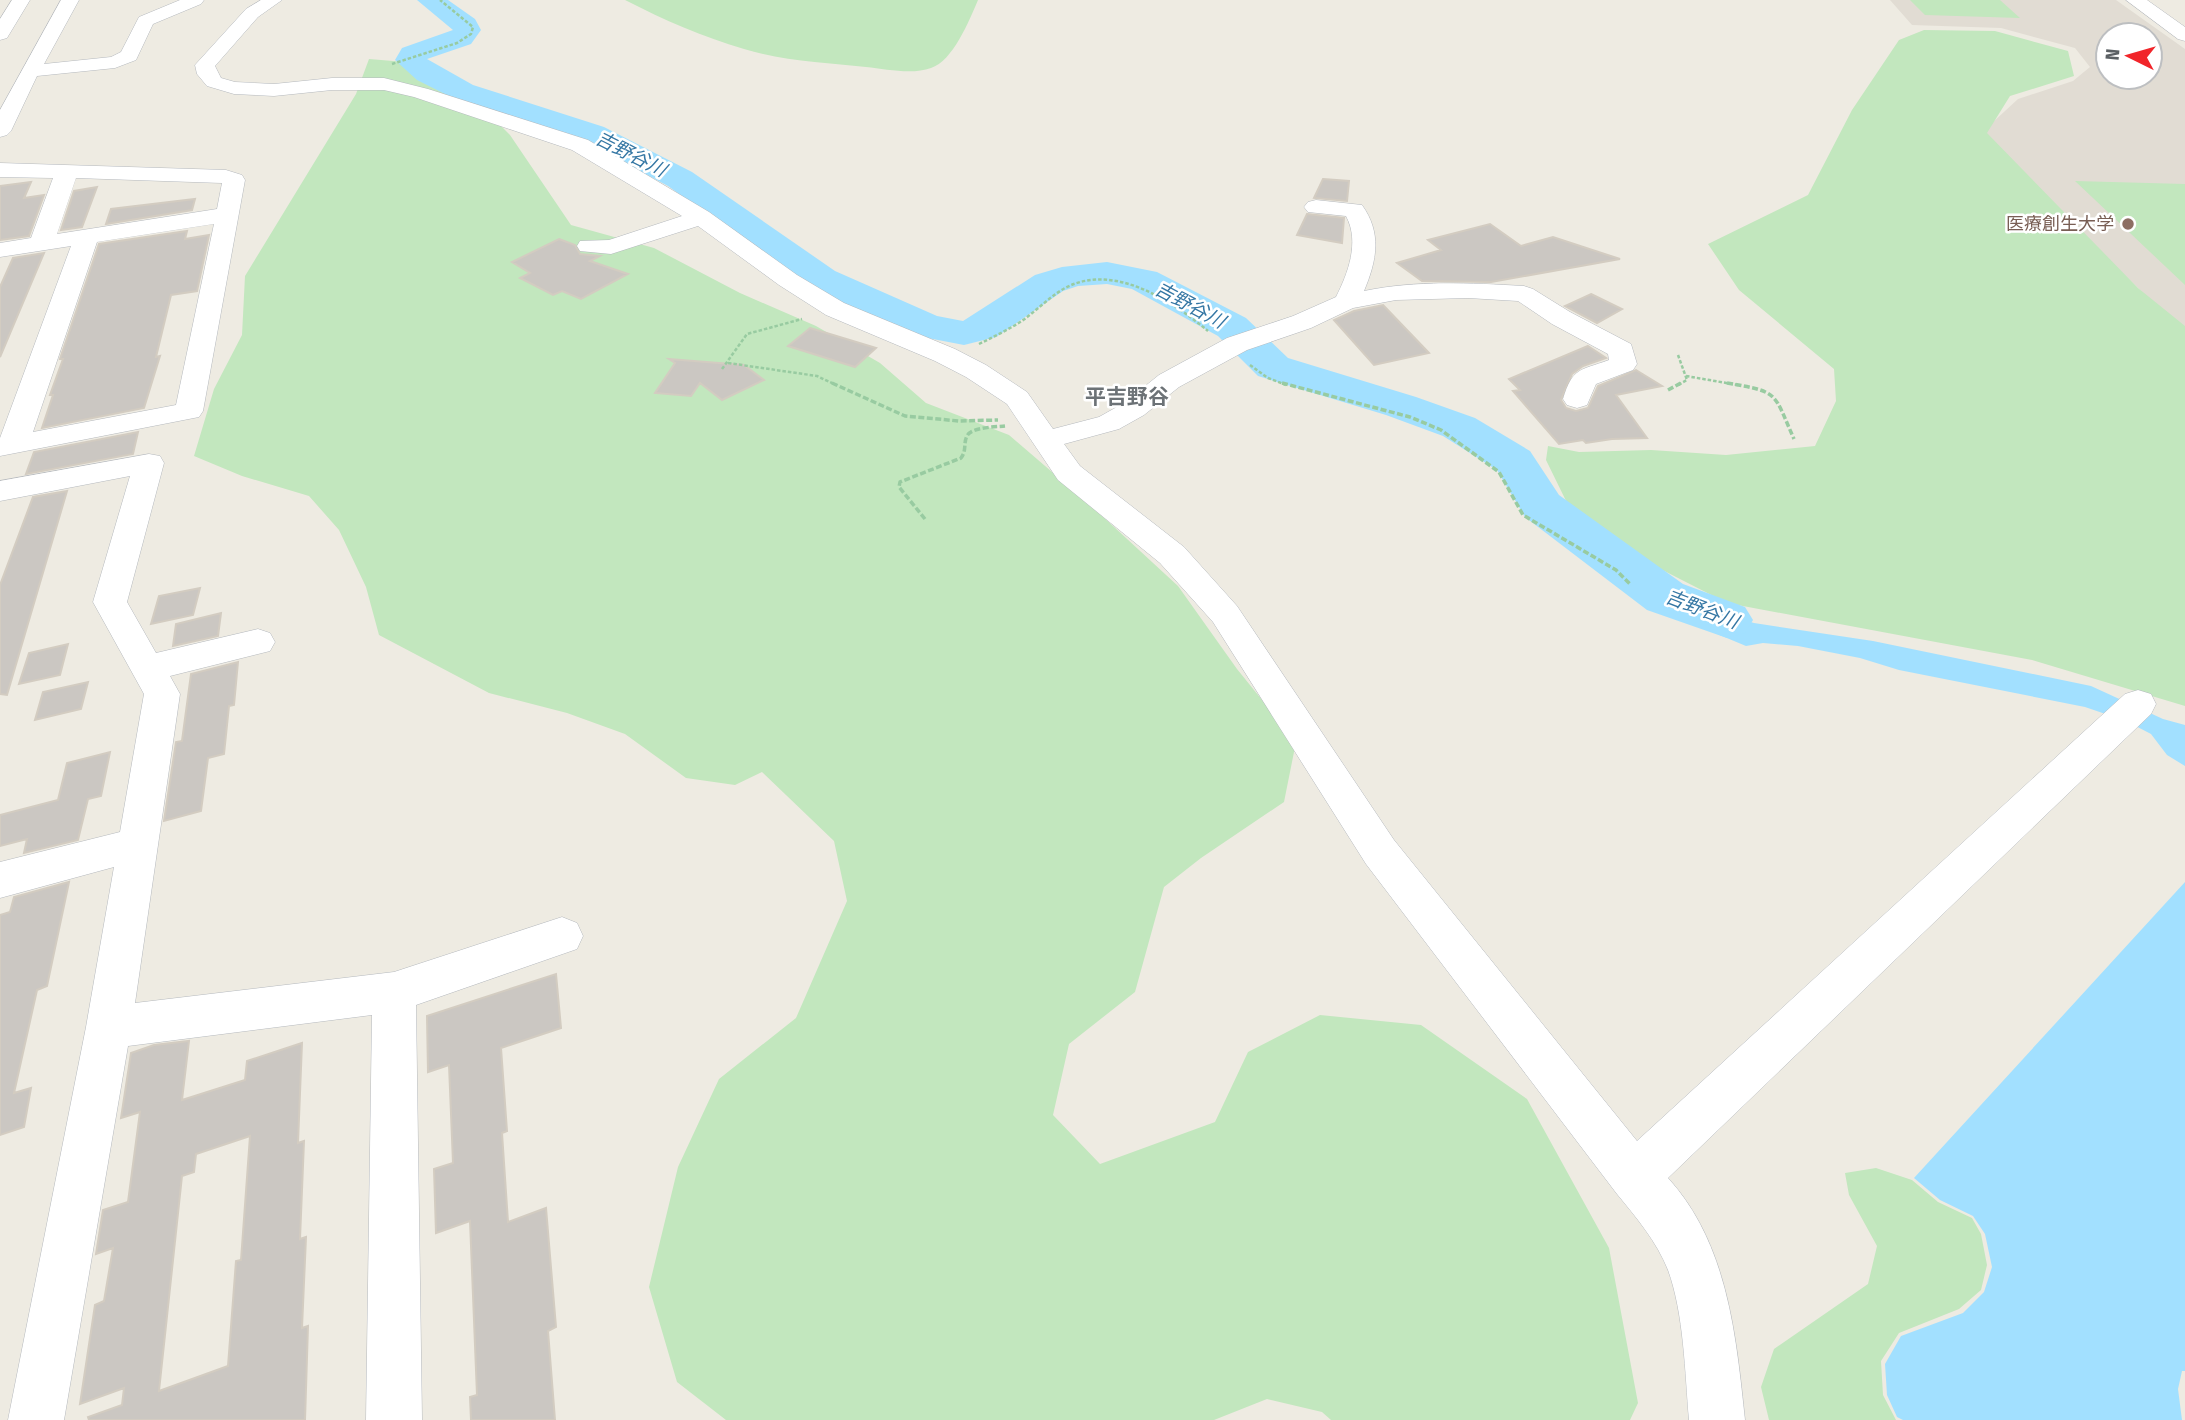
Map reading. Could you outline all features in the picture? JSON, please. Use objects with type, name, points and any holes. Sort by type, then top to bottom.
[{"type":"street","points":[[0,34],[21,0]]},
{"type":"street","points":[[0,131],[8,97],[30,71],[70,0]]},
{"type":"street","points":[[30,71],[115,62],[129,56],[145,21],[195,0]]},
{"type":"street","points":[[274,0],[252,13],[205,65],[207,74],[215,82],[234,88],[257,90],[342,83],[384,84],[421,93],[580,145],[701,217],[788,280],[835,309],[945,355],[976,371],[1017,398],[1069,473],[1172,555],[1225,614],[1380,852],[1634,1177],[1659,1205],[1692,1262],[1709,1336],[1717,1420]]},
{"type":"street","points":[[2135,0],[2185,35]]},
{"type":"street","points":[[0,170],[226,177],[234,180],[189,411],[7,446]]},
{"type":"street","points":[[41,244],[67,171]]},
{"type":"street","points":[[1316,207],[1354,210],[1362,220],[1365,230],[1360,272],[1346,302]]},
{"type":"street","points":[[0,250],[226,215]]},
{"type":"street","points":[[605,252],[701,217]]},
{"type":"street","points":[[7,446],[87,236]]},
{"type":"street","points":[[1046,440],[1109,423],[1134,409],[1169,381],[1239,344],[1302,322],[1346,302],[1396,292],[1434,290],[1524,293],[1561,318],[1620,350],[1623,364],[1583,379],[1577,399]]},
{"type":"street","points":[[0,491],[149,463],[110,602],[162,694],[109,1027],[36,1420]]},
{"type":"street","points":[[147,668],[258,642]]},
{"type":"street","points":[[1634,1177],[2129,713]]},
{"type":"street","points":[[0,880],[139,844]]},
{"type":"street","points":[[109,1027],[394,992],[562,936]]},
{"type":"street","points":[[394,992],[394,1420]]},
{"type":"path","points":[[403,61],[457,43],[473,31],[469,23],[440,0]]},
{"type":"path","points":[[945,355],[981,344],[1010,329],[1071,285],[1099,280],[1128,284],[1239,344],[1268,378],[1410,417],[1459,441],[1499,472],[1523,515],[1615,570],[1630,584]]},
{"type":"path","points":[[722,369],[747,334],[835,309]]},
{"type":"path","points":[[1668,390],[1687,380],[1678,355]]},
{"type":"path","points":[[728,363],[817,376],[905,416],[958,421],[997,419],[1011,426],[972,431],[967,436],[965,452],[960,460],[910,476],[900,482],[903,495],[925,519]]},
{"type":"path","points":[[1686,376],[1764,389],[1772,394],[1794,439]]},
{"type":"shaded area","name":"医療創生大学","points":[[1890,0],[2116,0],[2146,21],[2094,21],[2094,91],[2164,91],[2164,34],[2185,49],[2185,333],[1979,135],[2018,99],[2073,81],[2090,67],[2075,48],[2001,28],[1912,25]]},
{"type":"green space","points":[[625,0],[978,0],[953,49],[939,64],[924,70],[907,71],[805,61],[759,53],[699,33]]},
{"type":"green space","points":[[1910,0],[2000,0],[2020,18],[1925,15]]},
{"type":"green space","points":[[1924,30],[1995,31],[2068,51],[2074,76],[2010,96],[1987,133],[2138,288],[2185,326],[2185,706],[2032,660],[1727,603],[1631,554],[1569,507],[1546,460],[1548,446],[1579,452],[1651,450],[1726,455],[1815,446],[1836,401],[1834,369],[1739,290],[1708,244],[1808,195],[1852,110],[1899,40]]},
{"type":"green space","points":[[369,59],[417,63],[468,93],[510,135],[571,225],[654,248],[740,293],[816,326],[880,363],[926,403],[1009,435],[1178,586],[1237,669],[1296,742],[1284,802],[1201,858],[1164,887],[1135,992],[1069,1044],[1053,1115],[1100,1164],[1215,1122],[1248,1052],[1320,1015],[1421,1025],[1527,1099],[1609,1248],[1638,1403],[1630,1420],[1331,1420],[1322,1412],[1267,1399],[1214,1420],[726,1420],[677,1382],[649,1287],[678,1167],[719,1079],[796,1018],[847,901],[834,841],[762,772],[735,785],[686,778],[625,734],[567,713],[489,693],[379,635],[366,587],[339,530],[309,496],[242,476],[194,456],[214,389],[242,335],[245,276],[356,94]]},
{"type":"green space","points":[[2075,181],[2185,184],[2185,285]]},
{"type":"green space","points":[[1876,1168],[1912,1180],[1938,1202],[1972,1218],[1981,1234],[1987,1265],[1981,1290],[1959,1309],[1899,1333],[1881,1361],[1883,1395],[1896,1420],[1769,1420],[1761,1387],[1774,1349],[1868,1284],[1877,1246],[1849,1195],[1845,1173]]},
{"type":"water","points":[[1663,580],[1684,602],[1754,623],[1873,641],[2091,686],[2163,719],[2185,725],[2185,766],[2167,755],[2151,734],[2126,721],[2085,707],[1899,670],[1860,658],[1798,646],[1763,643],[1746,646],[1686,621],[1665,606],[1656,593]]},
{"type":"water","points":[[2185,882],[2185,1371],[2182,1371],[2178,1389],[2182,1420],[1903,1420],[1897,1417],[1887,1395],[1885,1364],[1901,1336],[1963,1313],[1984,1292],[1992,1267],[1985,1234],[1973,1216],[1940,1200],[1914,1178]]},
{"type":"building","points":[[1323,179],[1349,181],[1347,201],[1314,198]]},
{"type":"building","points":[[31,182],[24,198],[44,195],[29,236],[0,240],[0,186]]},
{"type":"building","points":[[97,187],[82,227],[61,230],[74,191]]},
{"type":"building","points":[[195,199],[192,210],[106,224],[111,209]]},
{"type":"building","points":[[1307,214],[1344,218],[1342,243],[1297,235]]},
{"type":"building","points":[[1490,224],[1521,246],[1553,237],[1620,259],[1491,282],[1422,281],[1397,263],[1441,250],[1428,240]]},
{"type":"building","points":[[187,231],[185,239],[209,235],[197,291],[171,295],[156,357],[160,356],[144,408],[42,428],[63,359],[60,359],[99,244]]},
{"type":"building","points":[[559,239],[575,245],[580,254],[600,256],[590,261],[628,274],[581,299],[562,291],[553,295],[520,278],[530,273],[512,262]]},
{"type":"building","points":[[44,253],[0,357],[0,287],[13,258]]},
{"type":"building","points":[[1591,294],[1622,309],[1597,323],[1565,306]]},
{"type":"building","points":[[1383,305],[1429,353],[1374,365],[1334,320],[1354,311]]},
{"type":"building","points":[[810,328],[876,348],[855,367],[788,346]]},
{"type":"building","points":[[1588,346],[1606,358],[1583,366],[1572,374],[1561,400],[1566,408],[1576,411],[1588,408],[1598,386],[1636,370],[1662,386],[1616,395],[1647,438],[1586,443],[1583,440],[1559,444],[1513,391],[1520,390],[1509,379]]},
{"type":"building","points":[[669,359],[744,365],[764,380],[722,400],[700,383],[691,396],[655,393],[675,363]]},
{"type":"building","points":[[138,432],[133,454],[26,474],[34,452]]},
{"type":"building","points":[[67,491],[7,695],[0,694],[0,585],[33,497]]},
{"type":"building","points":[[200,588],[193,615],[151,624],[159,596]]},
{"type":"building","points":[[221,613],[218,636],[173,646],[176,624]]},
{"type":"building","points":[[68,644],[60,675],[19,684],[29,653]]},
{"type":"building","points":[[238,662],[234,705],[229,706],[224,754],[208,758],[201,811],[164,821],[176,742],[182,741],[191,674]]},
{"type":"building","points":[[88,682],[81,709],[35,720],[43,692]]},
{"type":"building","points":[[110,752],[101,796],[88,799],[78,840],[24,853],[27,839],[0,846],[0,815],[58,800],[67,763]]},
{"type":"building","points":[[69,882],[47,986],[37,990],[14,1093],[31,1088],[24,1127],[0,1135],[0,915],[10,912],[14,897]]},
{"type":"building","points":[[556,974],[561,1028],[501,1048],[507,1131],[502,1133],[508,1222],[546,1208],[556,1327],[548,1331],[555,1420],[471,1420],[470,1397],[477,1395],[470,1221],[436,1233],[434,1169],[453,1163],[449,1065],[428,1072],[427,1016]]},
{"type":"building","points":[[189,1041],[182,1100],[245,1080],[247,1061],[302,1043],[298,1143],[304,1141],[300,1239],[306,1237],[302,1328],[308,1326],[305,1420],[89,1420],[88,1417],[122,1405],[124,1388],[80,1404],[95,1305],[104,1301],[113,1248],[96,1254],[103,1210],[128,1202],[140,1112],[121,1118],[131,1053],[154,1045]],"holes":[[[250,1136],[241,1260],[236,1261],[228,1366],[159,1391],[182,1176],[194,1172],[196,1154]]]},
{"type":"waterway","name":"吉野谷川","points":[[430,0],[465,25],[467,30],[461,38],[412,54],[410,60],[428,74],[462,91],[593,134],[680,179],[821,279],[926,326],[964,333],[982,328],[1049,283],[1075,275],[1107,273],[1143,280],[1232,327],[1273,367],[1401,406],[1459,427],[1514,461],[1542,506],[1665,597],[1727,620]]},
{"type":"place","name":"医療創生大学","points":[[2128,224]]},
{"type":"district","name":"平吉野谷","points":[[1127,397]]}]
